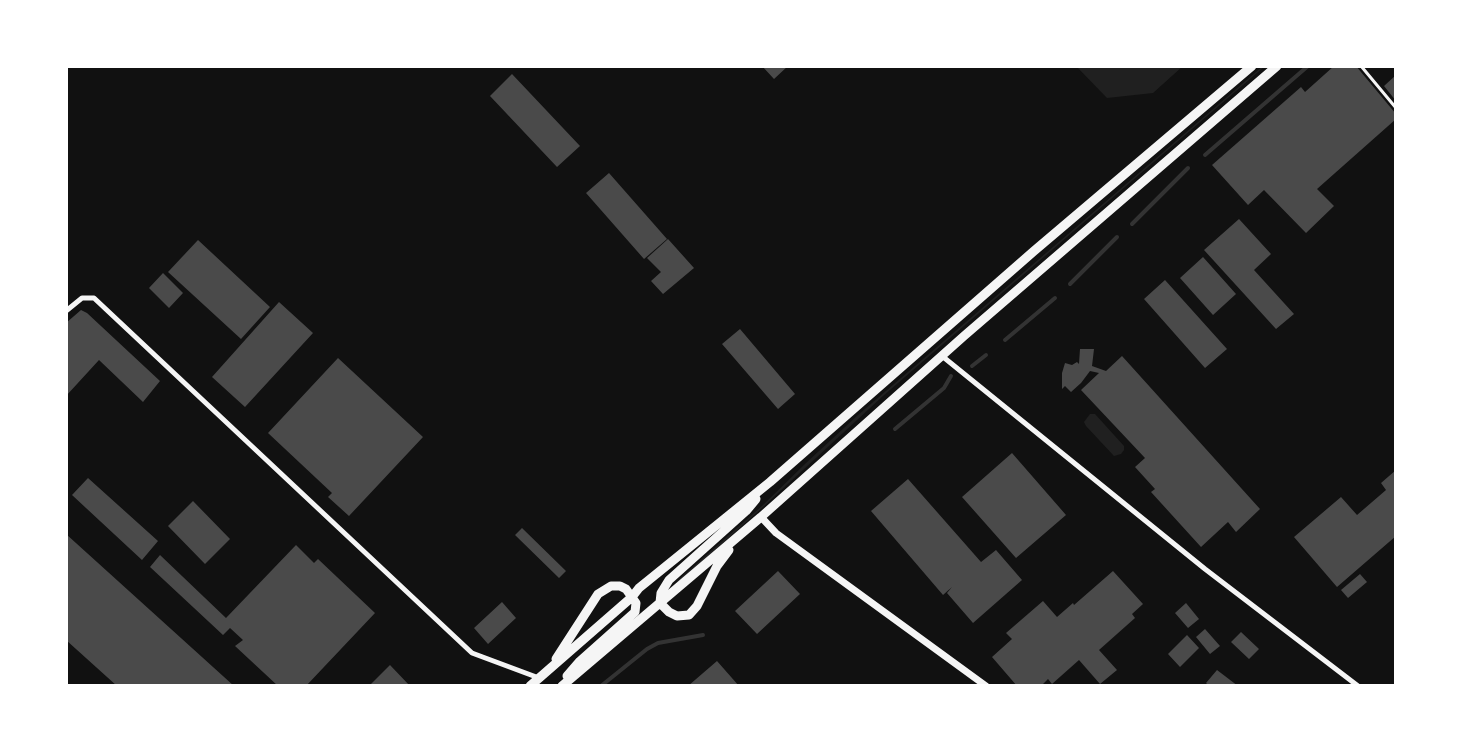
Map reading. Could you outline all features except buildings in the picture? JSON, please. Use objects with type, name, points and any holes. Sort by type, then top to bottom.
[{"type":"highway","points":[[530,686],[632,597],[639,588],[770,482],[1034,251],[1252,66]]},
{"type":"highway","points":[[560,686],[737,538],[942,356],[1277,66]]},
{"type":"highway","points":[[660,603],[661,593],[669,580],[746,511],[770,482]]},
{"type":"highway","points":[[660,603],[677,616],[686,616],[692,612],[717,566],[737,538]]},
{"type":"highway","points":[[551,666],[598,594],[607,587],[615,585],[626,589],[636,603],[635,612],[580,662],[560,686]]},
{"type":"street","points":[[66,312],[82,298],[94,298],[472,653],[539,678]]},
{"type":"street","points":[[942,356],[1205,568],[1358,686]]},
{"type":"street","points":[[761,517],[776,532],[986,686]]},
{"type":"lane","points":[[1361,66],[1396,108]]},
{"type":"shaded area","points":[[1076,66],[1183,66],[1153,93],[1107,98]]},
{"type":"shaded area","points":[[1265,66],[883,396],[678,583],[677,581],[762,506],[858,415]]},
{"type":"shaded area","points":[[1090,414],[1095,414],[1124,446],[1121,454],[1114,456],[1086,426],[1084,422]]},
{"type":"waterway","points":[[1205,155],[1308,66]]},
{"type":"waterway","points":[[1132,224],[1188,168]]},
{"type":"waterway","points":[[1070,284],[1117,237]]},
{"type":"waterway","points":[[1005,340],[1055,298]]},
{"type":"waterway","points":[[972,366],[986,355]]},
{"type":"waterway","points":[[895,429],[944,388],[951,376]]},
{"type":"waterway","points":[[601,686],[647,649],[658,643],[703,635]]}]
